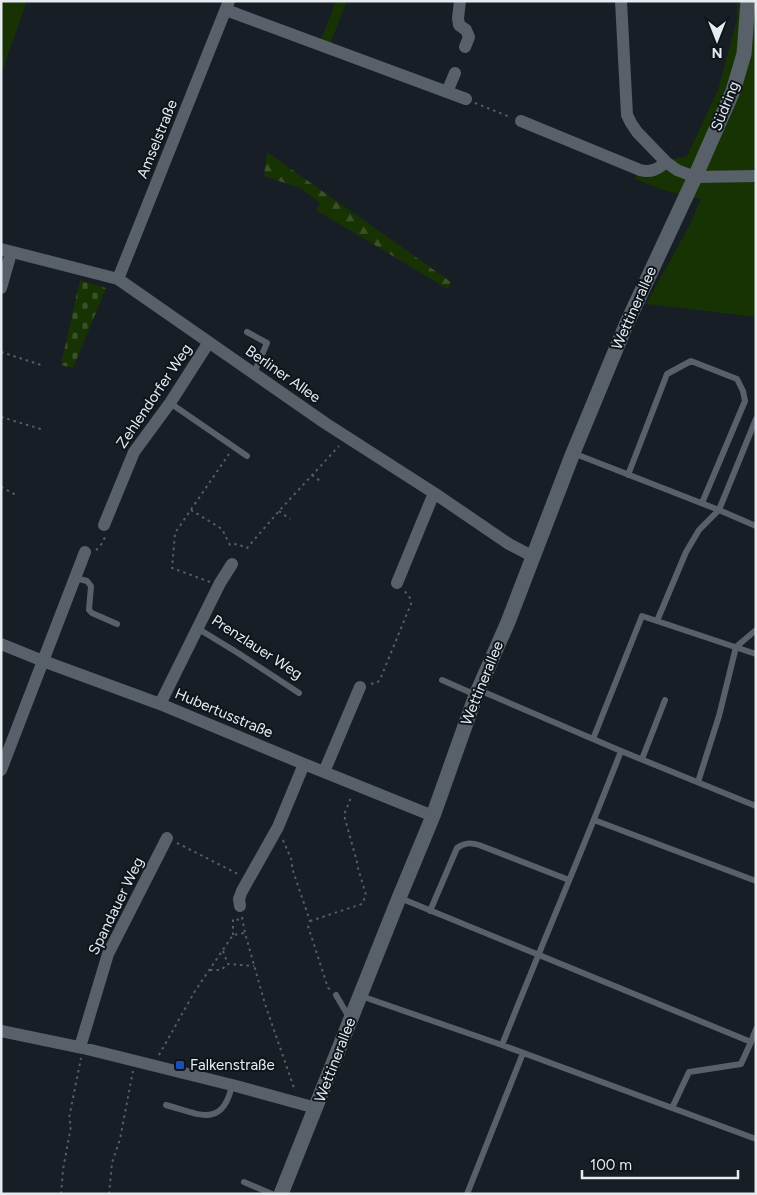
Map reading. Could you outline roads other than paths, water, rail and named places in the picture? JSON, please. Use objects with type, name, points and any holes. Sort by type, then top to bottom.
[{"type":"street","points":[[460,1],[458,18],[460,25],[466,30],[469,37],[465,47]]},
{"type":"street","points":[[621,1],[627,115],[630,123],[666,162],[677,170],[695,177],[756,176]]},
{"type":"street","name":"Südring","points":[[695,177],[733,91],[752,18],[748,1]]},
{"type":"street","name":"Amselstraße","points":[[118,280],[227,6],[466,99]]},
{"type":"street","points":[[447,92],[455,73]]},
{"type":"street","points":[[521,121],[640,170],[654,171],[666,162]]},
{"type":"street","name":"Wettinerallee","points":[[281,1194],[433,816],[477,692],[534,557],[572,453],[626,325],[695,177]]},
{"type":"street","points":[[1,288],[6,251]]},
{"type":"street","name":"Berliner Allee","points":[[6,251],[70,266],[118,280],[347,437],[509,544],[534,557]]},
{"type":"street","name":"Zehlendorfer Weg","points":[[105,531],[134,452],[170,403],[209,342]]},
{"type":"street","points":[[398,583],[434,493]]},
{"type":"street","points":[[1,770],[85,552]]},
{"type":"street","name":"Prenzlauer Weg","points":[[160,704],[219,585],[232,564]]},
{"type":"street","name":"Hubertusstraße","points":[[1,644],[160,704],[433,816]]},
{"type":"street","points":[[324,772],[360,687]]},
{"type":"street","points":[[240,906],[239,899],[242,891],[278,826],[304,764]]},
{"type":"street","name":"Spandauer Weg","points":[[82,1048],[108,954],[167,838]]},
{"type":"street","points":[[2,1033],[82,1048],[316,1108]]},
{"type":"lane","points":[[247,332],[266,343],[254,373]]},
{"type":"lane","points":[[628,475],[668,374],[691,361],[737,380],[743,391],[745,401],[702,503]]},
{"type":"lane","points":[[170,403],[247,456]]},
{"type":"lane","points":[[657,621],[686,552],[699,530],[719,510],[756,418]]},
{"type":"lane","points":[[572,453],[756,526]]},
{"type":"lane","points":[[75,578],[87,581],[91,586],[89,610],[117,624]]},
{"type":"lane","points":[[593,739],[642,616],[756,654]]},
{"type":"lane","name":"Prenzlauer Weg","points":[[197,628],[299,693]]},
{"type":"lane","points":[[698,782],[719,716],[736,647],[756,630]]},
{"type":"lane","points":[[442,680],[477,692],[486,693],[756,806]]},
{"type":"lane","points":[[642,759],[665,700]]},
{"type":"lane","points":[[502,1045],[621,751]]},
{"type":"lane","points":[[594,820],[756,881]]},
{"type":"lane","points":[[430,911],[457,848],[468,843],[478,845],[569,880]]},
{"type":"lane","points":[[399,898],[750,1042]]},
{"type":"lane","points":[[360,995],[502,1045],[756,1139]]},
{"type":"lane","points":[[336,996],[350,1020]]},
{"type":"lane","points":[[672,1108],[689,1072],[741,1064],[756,1029]]},
{"type":"lane","points":[[467,1194],[523,1053]]},
{"type":"lane","points":[[166,1105],[200,1114],[216,1114],[229,1096],[232,1085]]},
{"type":"lane","points":[[244,1182],[272,1194]]},
{"type":"place","name":"Falkenstraße","points":[[180,1065]]}]
